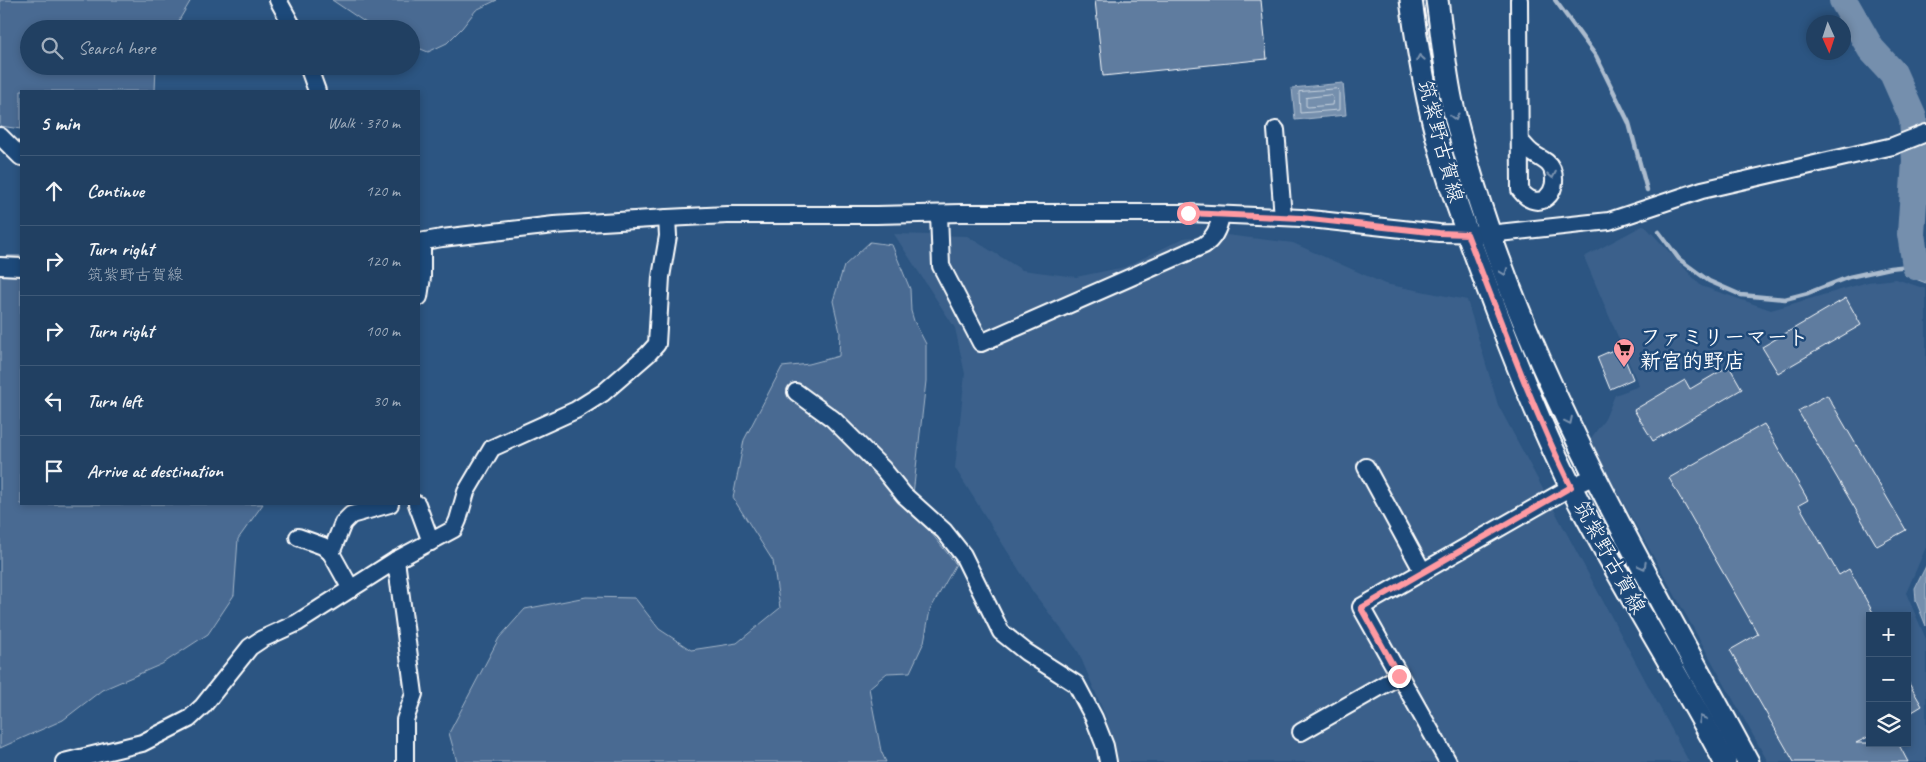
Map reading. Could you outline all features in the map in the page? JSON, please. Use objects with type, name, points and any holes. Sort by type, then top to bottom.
[{"type":"main road","name":"筑紫野古賀線","points":[[1411,0],[1429,106],[1449,182],[1522,376],[1551,446],[1571,487],[1725,762]]},
{"type":"main road","name":"筑紫野古賀線","points":[[1437,0],[1452,106],[1489,234],[1538,357],[1595,476],[1748,762]]},
{"type":"street","points":[[278,0],[289,20]]},
{"type":"street","points":[[1519,0],[1520,141]]},
{"type":"street","points":[[311,75],[317,90]]},
{"type":"street","points":[[1276,130],[1283,217]]},
{"type":"street","points":[[420,290],[422,277],[420,242],[554,225],[667,218],[727,215],[1188,213],[1283,217],[1439,233],[1489,234],[1610,221],[1702,190],[1893,146],[1926,133]]},
{"type":"street","points":[[0,136],[20,156]]},
{"type":"street","points":[[939,214],[941,266],[981,344],[1204,245],[1212,240],[1220,223],[1221,215]]},
{"type":"street","points":[[64,762],[142,743],[189,719],[203,706],[250,647],[262,639],[297,623],[396,560],[454,529],[466,492],[492,448],[576,410],[603,393],[648,354],[657,344],[661,277],[668,236],[667,218]]},
{"type":"street","points":[[0,266],[20,267]]},
{"type":"street","points":[[796,392],[833,419],[883,468],[904,495],[944,531],[963,555],[1001,632],[1026,652],[1076,684],[1094,718],[1105,746],[1108,762]]},
{"type":"street","points":[[1366,467],[1424,572]]},
{"type":"street","points":[[1448,762],[1361,608],[1571,487],[1595,476]]},
{"type":"street","points":[[331,553],[344,523],[351,516],[387,505]]},
{"type":"street","points":[[417,505],[431,542]]},
{"type":"street","points":[[298,537],[323,546],[331,553],[351,589]]},
{"type":"street","points":[[396,560],[414,694],[405,720],[405,762]]},
{"type":"street","points":[[1301,732],[1399,676]]},
{"type":"shaded area","points":[[0,0],[191,0],[179,20],[20,20],[20,75],[156,75],[155,90],[20,90],[20,129],[0,126]]},
{"type":"shaded area","points":[[332,0],[497,0],[476,10],[447,43],[428,52],[420,49],[420,20],[362,20]]},
{"type":"shaded area","points":[[1644,225],[1701,286],[1771,310],[1868,282],[1896,279],[1926,289],[1926,547],[1906,593],[1926,639],[1926,762],[1768,762],[1589,441],[1605,419],[1615,395],[1639,386],[1584,257]]},
{"type":"shaded area","points":[[894,234],[967,236],[1022,270],[1076,277],[1125,267],[1184,238],[1218,234],[1293,243],[1385,284],[1467,300],[1498,405],[1689,762],[1115,762],[1107,720],[1078,651],[1033,592],[955,468],[965,374],[955,328]]},
{"type":"shaded area","points":[[870,242],[892,245],[910,289],[911,311],[914,321],[926,344],[926,381],[912,503],[924,524],[956,564],[930,610],[924,642],[910,672],[887,673],[869,688],[881,751],[886,762],[457,762],[449,733],[499,638],[525,609],[586,597],[635,598],[659,629],[691,650],[737,643],[780,608],[773,561],[733,498],[744,440],[782,367],[809,364],[839,356],[840,332],[833,301],[844,266]]},
{"type":"shaded area","points":[[8,256],[20,256],[20,505],[262,505],[238,539],[234,595],[208,634],[162,664],[102,690],[63,720],[0,748],[0,259]]},
{"type":"water","points":[[1343,83],[1346,115],[1295,120],[1292,88]]},
{"type":"water","points":[[1907,247],[1918,247],[1926,250],[1926,283],[1905,275]]},
{"type":"water","points":[[1926,566],[1926,626],[1916,601],[1915,588]]},
{"type":"building","points":[[1095,0],[1261,0],[1267,59],[1103,76]]},
{"type":"building","points":[[1846,298],[1861,325],[1778,373],[1762,347]]},
{"type":"building","points":[[1620,347],[1633,379],[1610,389],[1597,357]]},
{"type":"building","points":[[1729,366],[1742,389],[1653,441],[1634,410],[1685,380],[1690,389]]},
{"type":"building","points":[[1827,395],[1906,530],[1877,546],[1798,411]]},
{"type":"building","points":[[1764,424],[1808,500],[1799,505],[1839,575],[1849,569],[1873,612],[1866,612],[1866,738],[1856,743],[1866,743],[1866,747],[1900,747],[1908,762],[1794,762],[1730,650],[1758,634],[1669,478]]},
{"type":"building","points":[[1911,687],[1922,706],[1911,713]]},
{"type":"waterway","points":[[1555,0],[1596,56],[1629,123],[1647,190]]},
{"type":"waterway","points":[[1843,0],[1871,49],[1893,73],[1913,118],[1916,161],[1911,234],[1916,266],[1926,266]]},
{"type":"waterway","points":[[1659,232],[1679,259],[1709,281],[1741,295],[1785,299],[1808,293],[1849,277],[1909,266]]},
{"type":"place","name":"ファミリーマート 新宮的野店","points":[[1624,368]]},
{"type":"route","points":[[1188,213],[1301,218],[1439,233],[1467,234],[1511,349],[1551,446],[1571,487],[1361,608],[1399,676]]}]
